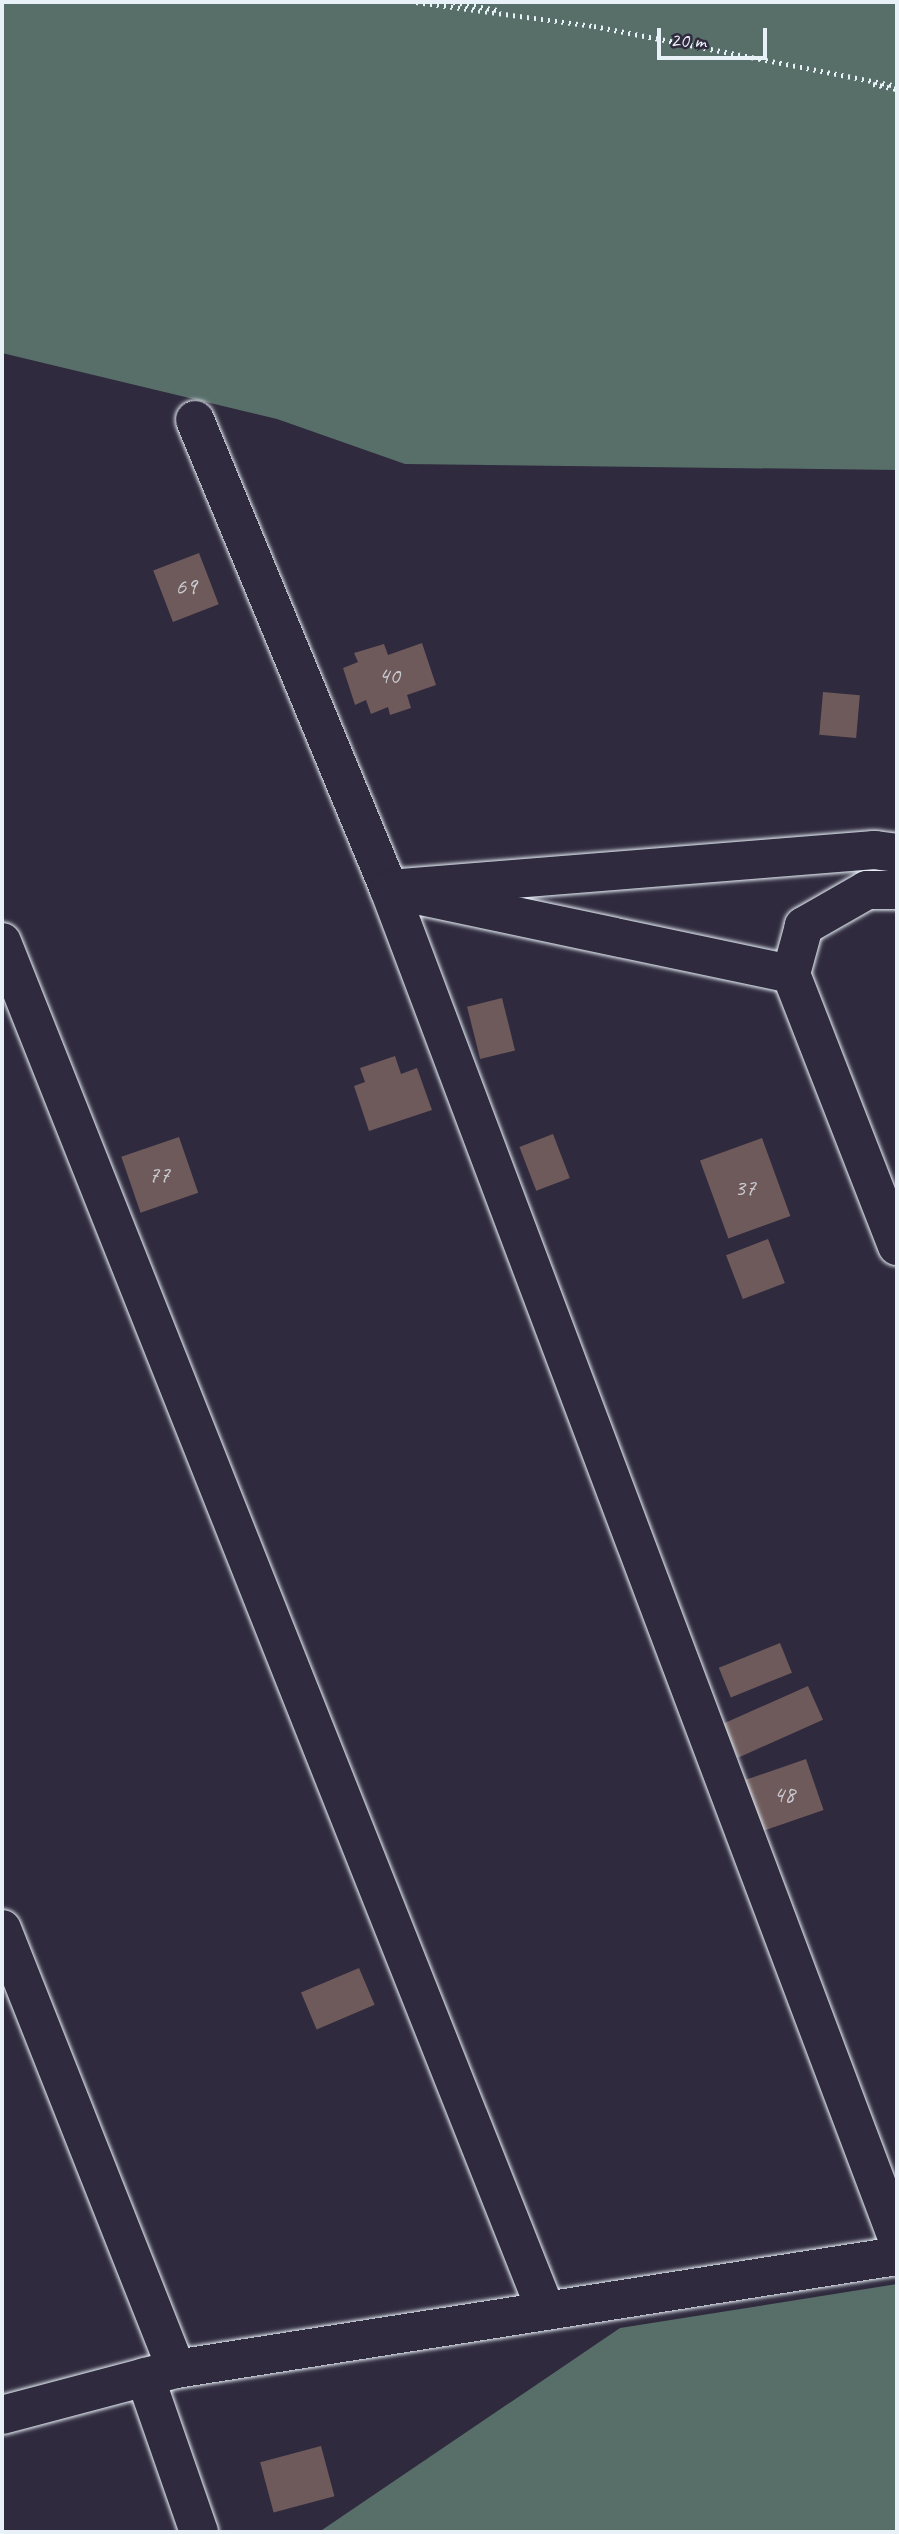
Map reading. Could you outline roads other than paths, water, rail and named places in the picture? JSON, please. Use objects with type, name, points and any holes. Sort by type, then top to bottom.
[{"type":"street","points":[[195,420],[389,889],[897,2238]]},
{"type":"street","points":[[389,889],[874,850],[897,853]]},
{"type":"street","points":[[389,889],[790,974]]},
{"type":"street","points":[[897,890],[867,890],[804,926],[790,974],[897,1246]]},
{"type":"street","points":[[2,942],[546,2311]]},
{"type":"street","points":[[2,1929],[160,2373],[199,2532]]},
{"type":"street","points":[[2,2415],[160,2373],[897,2256]]}]
